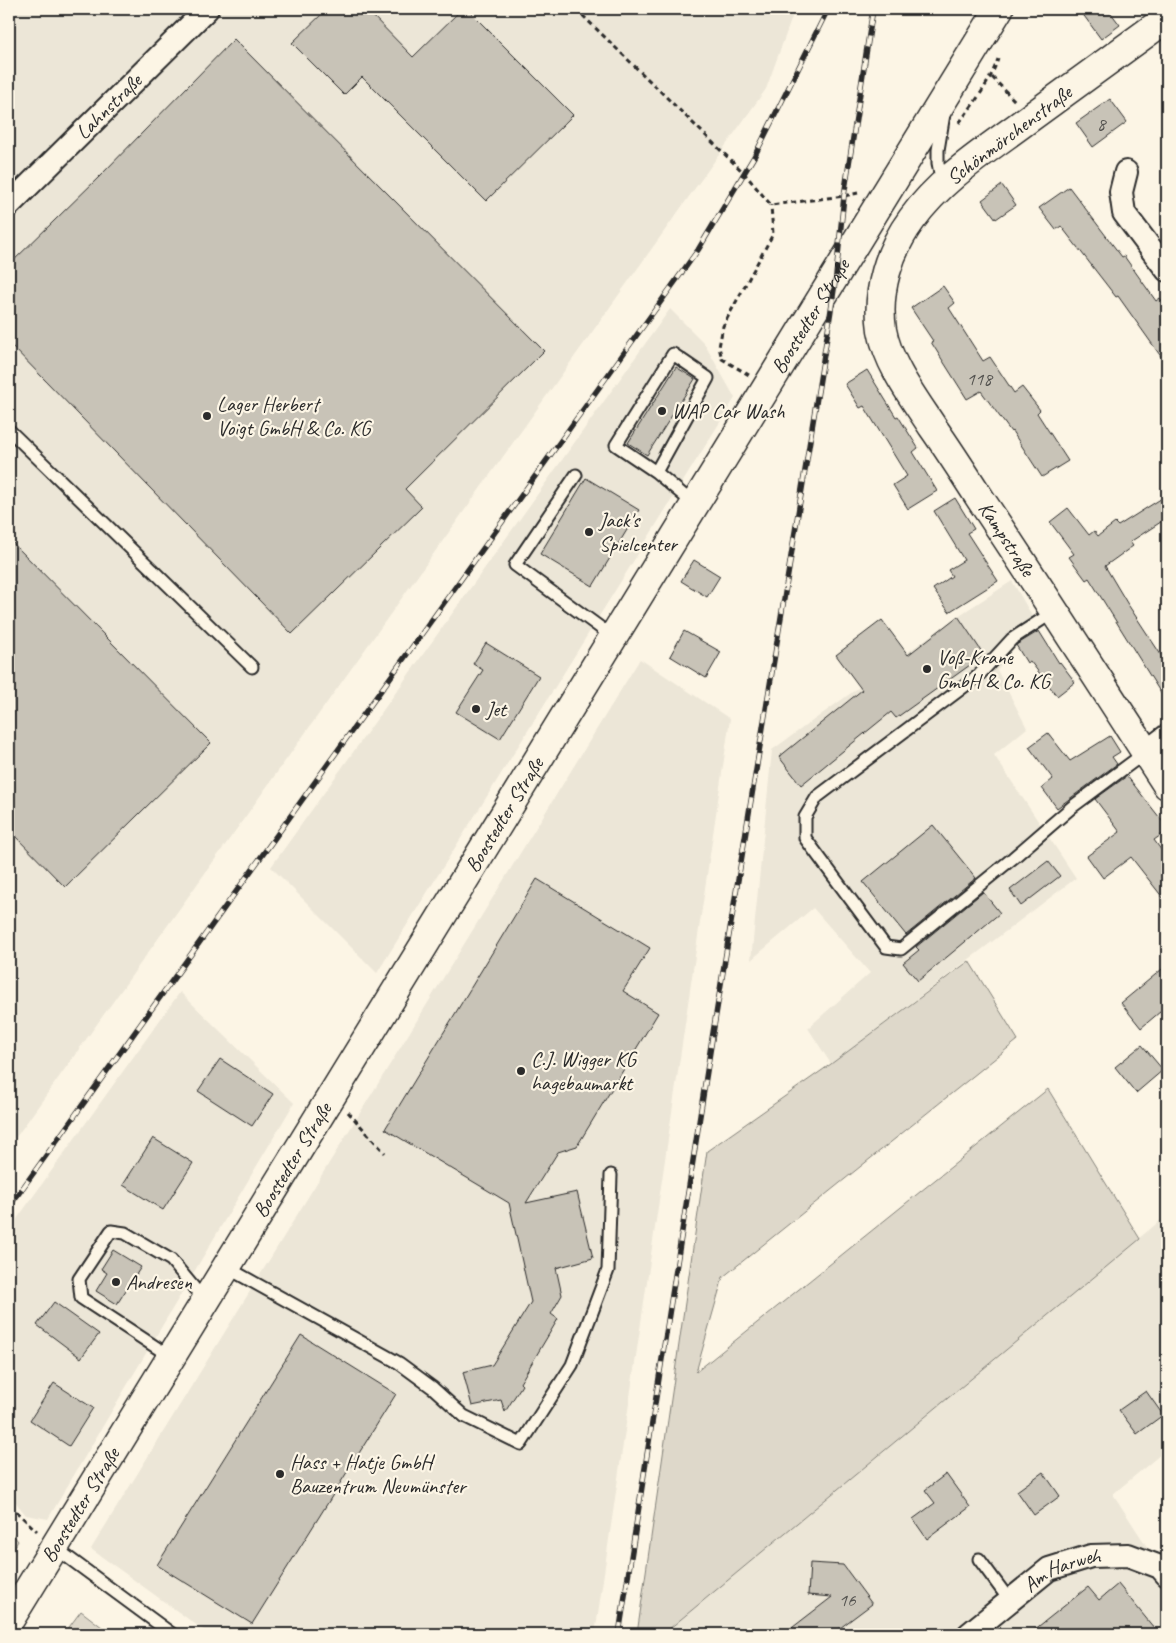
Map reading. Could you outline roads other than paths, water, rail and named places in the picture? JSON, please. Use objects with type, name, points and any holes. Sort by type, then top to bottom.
[{"type":"street","name":"Lahnstraße","points":[[9,205],[207,9]]},
{"type":"street","name":"Boostedter Straße","points":[[9,1620],[696,505],[999,9]]},
{"type":"street","name":"Schönmörchenstraße","points":[[884,280],[888,264],[902,235],[921,208],[942,186],[973,160],[1167,18]]},
{"type":"street","points":[[1126,172],[1121,192],[1124,213],[1167,270]]},
{"type":"street","name":"Kampstraße","points":[[884,280],[881,299],[883,332],[888,349],[898,370],[917,402],[1055,610],[1167,784]]},
{"type":"street","points":[[1146,752],[1167,736]]},
{"type":"street","name":"Am Harweh","points":[[969,1634],[1049,1569],[1091,1556],[1128,1555],[1160,1567],[1167,1575]]},
{"type":"lane","points":[[942,186],[938,150],[948,94]]},
{"type":"lane","points":[[656,472],[708,378],[673,354],[616,445],[656,472],[696,505]]},
{"type":"lane","points":[[9,430],[252,667]]},
{"type":"lane","points":[[576,475],[515,565],[613,637]]},
{"type":"lane","points":[[1055,610],[1012,639],[978,676],[817,798],[805,817],[805,838],[886,947],[901,949],[1013,858],[1072,807],[1146,752]]},
{"type":"lane","points":[[226,1267],[399,1363],[433,1388],[464,1416],[521,1444],[572,1365],[608,1270],[611,1175]]},
{"type":"lane","points":[[171,1357],[81,1298],[79,1279],[111,1231],[125,1233],[171,1260],[205,1301]]},
{"type":"lane","points":[[54,1547],[172,1634]]},
{"type":"lane","points":[[979,1558],[1010,1601]]},
{"type":"railway","points":[[9,1207],[698,250],[755,155],[828,9]]},
{"type":"railway","points":[[619,1634],[712,1039],[828,330],[836,276],[844,196],[873,9]]},
{"type":"place","name":"WAP Car Wash","points":[[662,411]]},
{"type":"place","name":"Lager Herbert Voigt GmbH & Co. KG","points":[[207,416]]},
{"type":"place","name":"Jack's Spielcenter","points":[[589,532]]},
{"type":"place","name":"Voß-Krane GmbH & Co. KG","points":[[927,669]]},
{"type":"place","name":"Jet","points":[[476,709]]},
{"type":"place","name":"C.J. Wigger KG hagebaumarkt","points":[[521,1071]]},
{"type":"place","name":"Andresen","points":[[116,1282]]},
{"type":"place","name":"Hass + Hatje GmbH Bauzentrum Neumünster","points":[[280,1474]]}]
